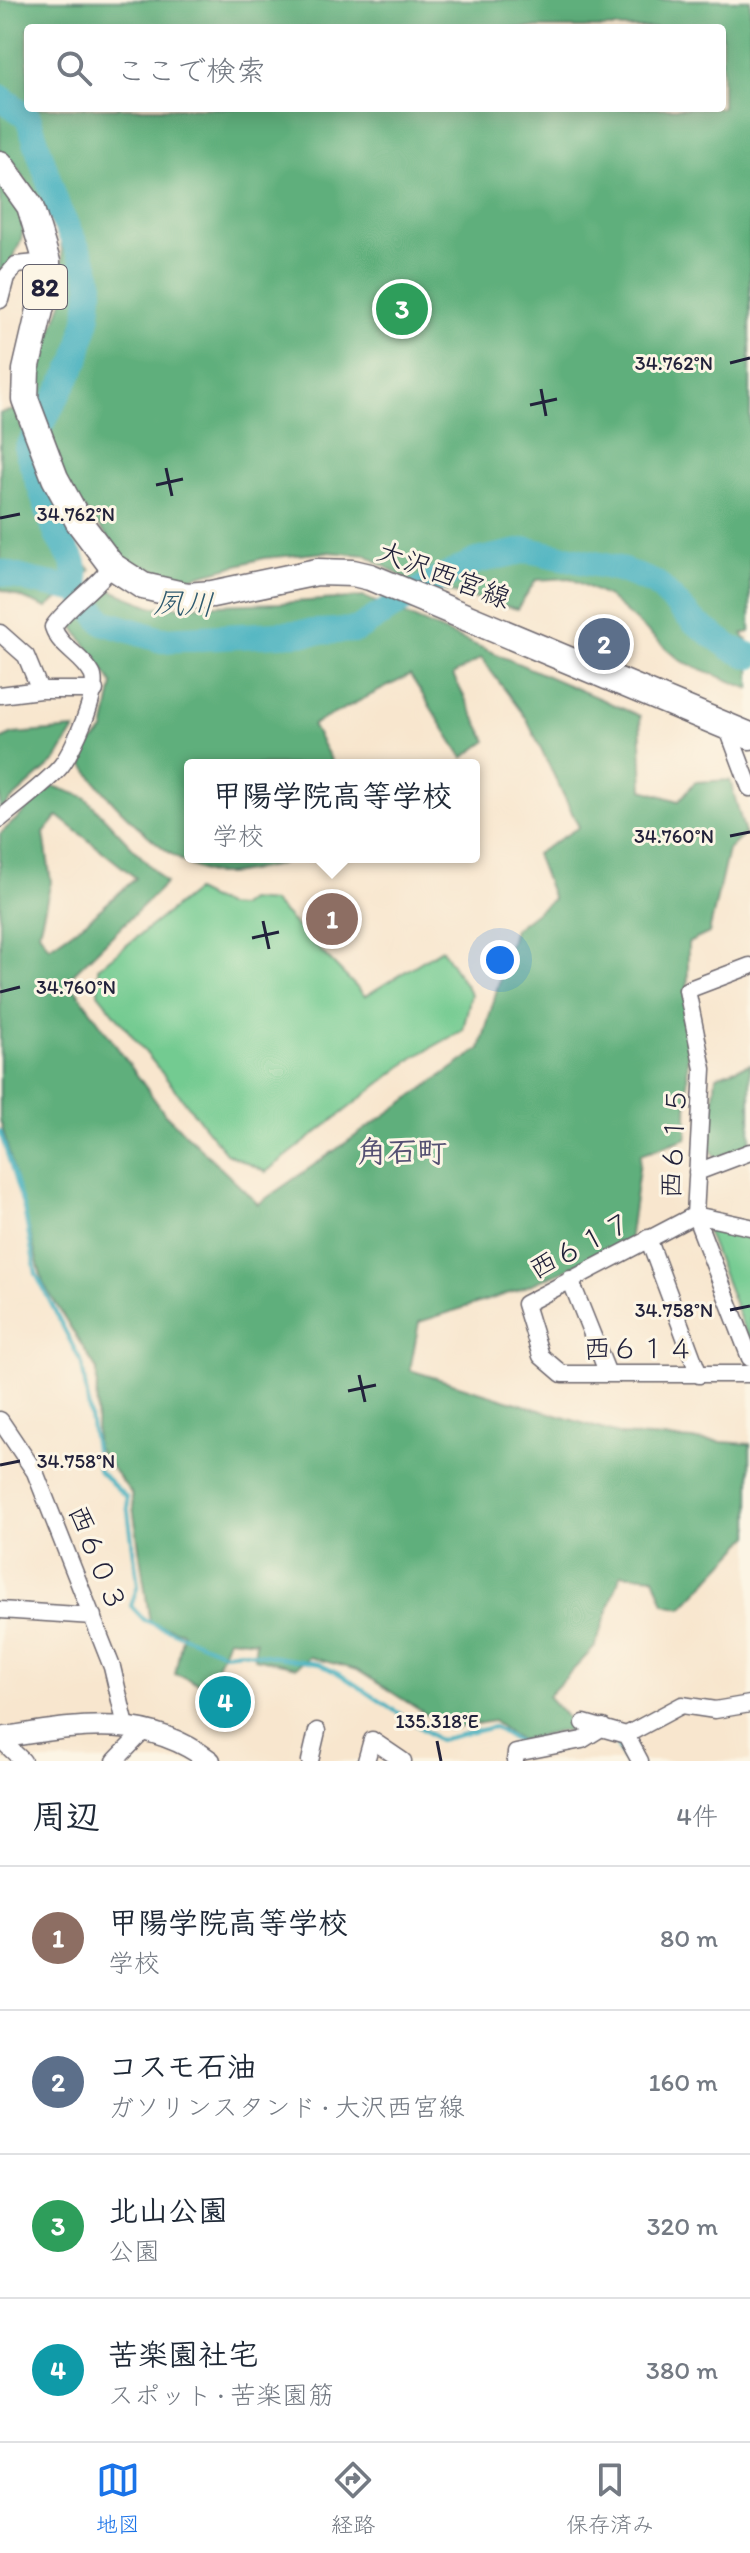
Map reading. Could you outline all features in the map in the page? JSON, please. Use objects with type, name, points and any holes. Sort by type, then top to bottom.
[{"type":"main road","name":"大沢西宮線","points":[[0,164],[30,206],[47,262],[47,280],[26,370],[25,399],[55,478],[107,572],[143,586],[187,596],[212,594],[317,572],[353,573],[455,611],[738,732]]},
{"type":"street","points":[[0,300],[6,277],[16,265],[47,262]]},
{"type":"street","points":[[0,819],[62,765],[90,706],[95,690],[94,676],[82,659],[57,639],[53,627],[107,572]]},
{"type":"street","points":[[0,633],[26,656],[40,690]]},
{"type":"street","points":[[0,695],[40,690],[95,690]]},
{"type":"street","points":[[738,732],[750,788]]},
{"type":"street","name":"西６１５","points":[[750,966],[687,990],[703,1069],[695,1215],[750,1358]]},
{"type":"street","points":[[697,1172],[750,1152]]},
{"type":"street","points":[[695,1215],[750,1227]]},
{"type":"street","name":"西６１７","points":[[525,1304],[695,1215]]},
{"type":"street","points":[[648,1238],[699,1375]]},
{"type":"street","points":[[570,1279],[608,1374]]},
{"type":"street","name":"西６１４","points":[[525,1304],[541,1356],[562,1374],[750,1374]]},
{"type":"street","name":"西６０３","points":[[1,1418],[35,1472],[93,1616],[133,1727]]},
{"type":"street","points":[[0,1610],[93,1616]]},
{"type":"street","points":[[515,1761],[516,1753],[591,1730],[626,1735],[687,1703],[715,1710],[750,1704]]},
{"type":"street","points":[[0,1738],[53,1729],[133,1727],[184,1744],[210,1761]]},
{"type":"street","points":[[115,1761],[138,1737],[133,1727]]},
{"type":"street","points":[[310,1761],[317,1731]]},
{"type":"street","points":[[626,1735],[640,1761]]},
{"type":"street","points":[[0,1738],[23,1761]]},
{"type":"street","points":[[366,1761],[372,1740],[403,1761]]},
{"type":"green space","points":[[0,0],[750,0],[750,632],[742,634],[750,645],[750,689],[681,661],[608,597],[570,578],[536,580],[517,609],[411,582],[366,555],[328,552],[264,558],[185,579],[128,561],[63,484],[32,386],[65,295],[61,240],[18,168],[0,155]]},
{"type":"green space","points":[[0,184],[18,208],[23,230],[16,252],[0,277]]},
{"type":"green space","points":[[15,410],[66,542],[91,570],[47,608],[0,589],[0,413]]},
{"type":"green space","points":[[108,589],[153,607],[364,597],[640,716],[643,790],[679,801],[695,782],[730,780],[745,834],[728,850],[709,933],[688,943],[687,1138],[641,1154],[629,1242],[516,1291],[419,1322],[410,1370],[621,1435],[750,1444],[750,1536],[682,1608],[664,1604],[654,1577],[621,1574],[595,1647],[548,1696],[576,1728],[519,1740],[493,1721],[449,1729],[357,1670],[310,1657],[296,1667],[254,1658],[256,1641],[228,1638],[209,1687],[175,1674],[183,1632],[150,1623],[131,1493],[96,1447],[97,1370],[43,1283],[0,1119],[0,834],[53,786],[85,797],[166,883],[68,979],[165,1114],[258,1204],[480,1049],[514,929],[553,899],[536,854],[579,827],[526,718],[481,658],[453,675],[487,741],[463,758],[410,675],[312,725],[331,759],[184,759],[184,861],[138,826],[84,765],[81,754],[104,731],[113,684],[73,626]],"holes":[[[58,816],[136,878],[88,920],[49,947],[39,932],[51,882],[44,833]]]},
{"type":"green space","points":[[75,729],[56,760],[0,810],[0,740],[13,734]]},
{"type":"green space","points":[[282,863],[222,874],[210,873],[189,864]]},
{"type":"green space","points":[[195,891],[225,906],[239,907],[248,900],[273,902],[365,996],[442,949],[471,994],[463,1030],[413,1058],[266,1172],[226,1153],[98,993],[98,968]]},
{"type":"green space","points":[[750,1064],[750,1145],[716,1158],[709,1146],[716,1076]]},
{"type":"green space","points":[[712,1226],[750,1234],[750,1344],[707,1233]]},
{"type":"waterway","name":"夙川","points":[[0,97],[28,117],[58,209],[86,266],[91,284],[88,315],[77,360],[27,450],[57,535],[74,563],[78,590],[103,622],[162,640],[356,630],[431,583],[476,561],[528,550],[619,569],[657,584],[693,621],[731,648],[750,656]]},
{"type":"waterway","points":[[0,572],[78,590]]},
{"type":"waterway","points":[[0,1131],[24,1209],[36,1274],[82,1364],[98,1470],[126,1497],[138,1585],[131,1606],[144,1620],[224,1653],[241,1651],[319,1664],[341,1675],[439,1740],[494,1727],[519,1743],[584,1732]]},
{"type":"waterway","points":[[600,1737],[614,1740],[625,1761]]},
{"type":"place","name":"北山公園","points":[[402,309]]},
{"type":"place","name":"コスモ石油","points":[[604,644]]},
{"type":"place","name":"甲陽学院高等学校","points":[[332,919]]},
{"type":"place","name":"苦楽園社宅","points":[[225,1702]]},
{"type":"district","name":"角石町","points":[[402,1151]]}]
